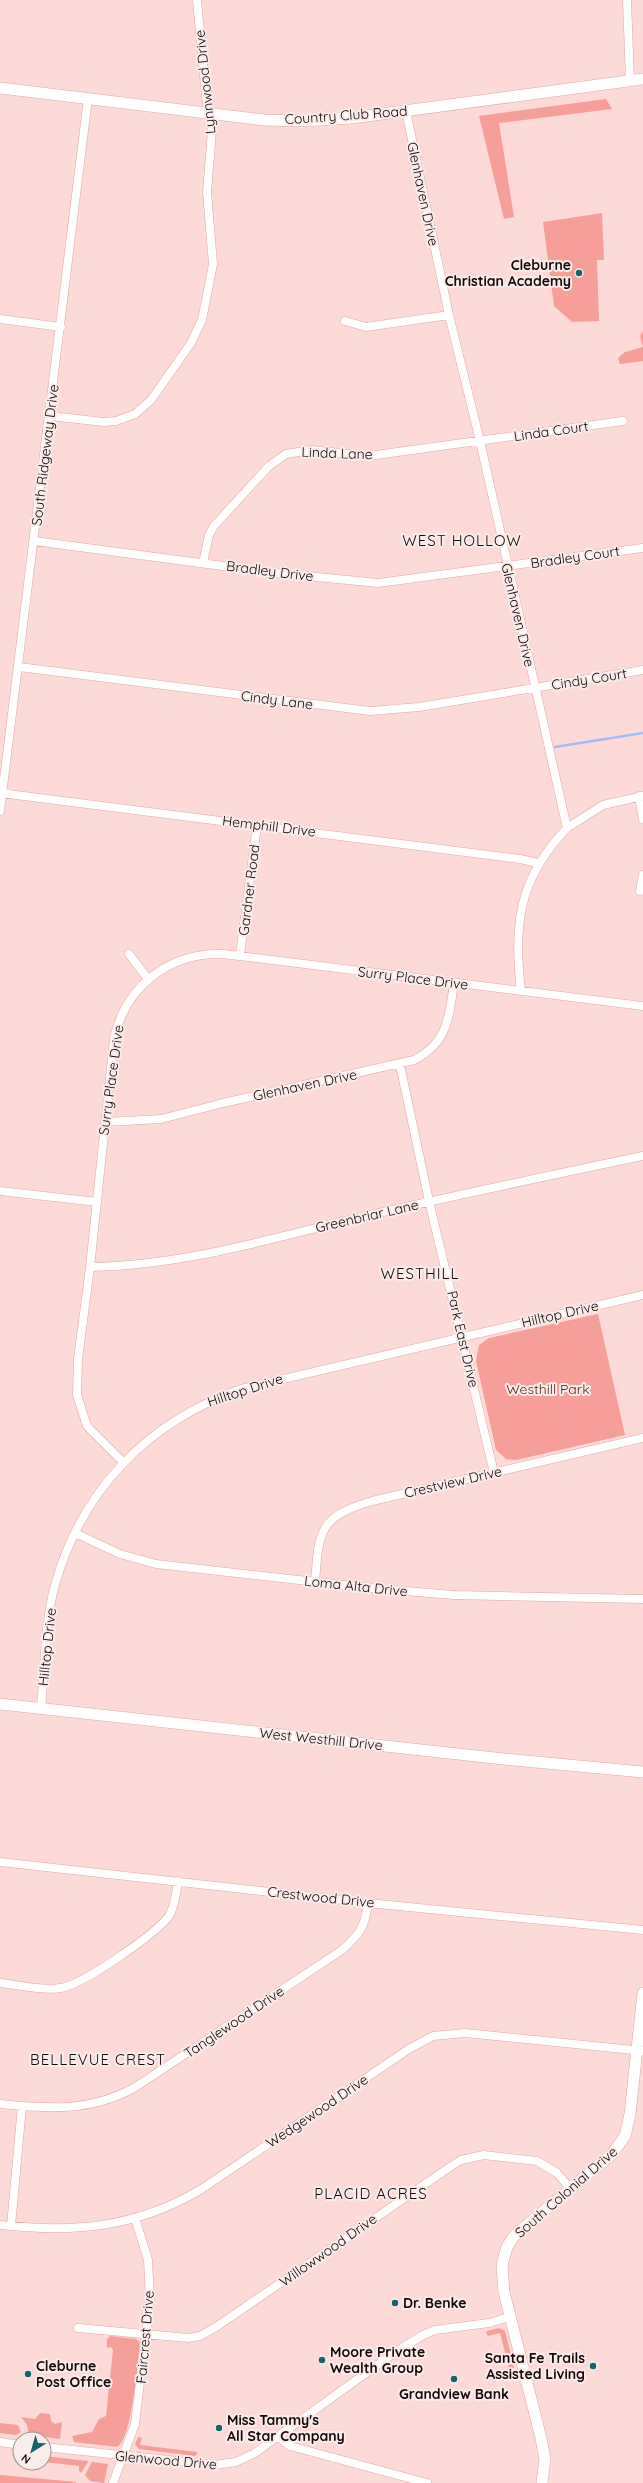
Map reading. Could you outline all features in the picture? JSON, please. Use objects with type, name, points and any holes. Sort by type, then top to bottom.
[{"type":"street","name":"Lynnwood Drive","points":[[50,416],[104,422],[116,421],[135,414],[151,400],[191,343],[202,320],[213,264],[207,192],[212,131],[197,0]]},
{"type":"street","points":[[627,0],[630,81]]},
{"type":"street","name":"Country Club Road","points":[[0,88],[264,120],[302,122],[406,111],[643,79]]},
{"type":"street","name":"South Ridgeway Drive","points":[[0,811],[1,793],[19,667],[61,327],[88,98]]},
{"type":"street","name":"Glenhaven Drive","points":[[406,111],[449,315],[480,441],[534,688],[567,828]]},
{"type":"street","points":[[345,321],[366,327],[449,315]]},
{"type":"street","points":[[0,319],[61,327]]},
{"type":"street","name":"Linda Court","points":[[480,441],[623,421]]},
{"type":"street","name":"Linda Lane","points":[[203,562],[209,535],[218,520],[269,466],[286,454],[311,450],[369,456],[480,441]]},
{"type":"street","name":"Bradley Drive","points":[[34,542],[339,580],[378,583],[507,567]]},
{"type":"street","name":"Bradley Court","points":[[507,567],[643,548]]},
{"type":"street","name":"Cindy Lane","points":[[19,667],[370,711],[419,707],[534,688]]},
{"type":"street","name":"Cindy Court","points":[[534,688],[643,670]]},
{"type":"street","name":"Hemphill Drive","points":[[1,793],[520,859],[538,863]]},
{"type":"street","points":[[521,991],[518,967],[520,920],[526,889],[538,863],[567,828],[604,805],[641,796],[643,819]]},
{"type":"street","name":"Gardner Road","points":[[240,955],[257,825]]},
{"type":"street","points":[[640,891],[643,875]]},
{"type":"street","name":"Surry Place Drive","points":[[123,1462],[87,1426],[77,1395],[78,1359],[90,1267],[104,1122],[117,1023],[134,994],[148,979],[162,968],[182,959],[205,953],[240,955],[643,1006]]},
{"type":"street","points":[[130,954],[148,979]]},
{"type":"street","name":"Glenhaven Drive","points":[[104,1122],[161,1119],[223,1103],[400,1065],[428,1054],[442,1037],[448,1020],[454,983]]},
{"type":"street","name":"Park East Drive","points":[[400,1065],[429,1201],[463,1337],[494,1473]]},
{"type":"street","name":"Greenbriar Lane","points":[[90,1267],[131,1267],[200,1255],[429,1201],[643,1156]]},
{"type":"street","points":[[0,1191],[97,1202]]},
{"type":"street","name":"Hilltop Drive","points":[[41,1708],[50,1611],[55,1585],[75,1534],[106,1481],[123,1462],[156,1433],[183,1414],[213,1399],[278,1379],[643,1294]]},
{"type":"street","name":"Crestview Drive","points":[[315,1582],[318,1545],[323,1531],[332,1518],[348,1508],[372,1501],[643,1438]]},
{"type":"street","name":"Loma Alta Drive","points":[[75,1534],[120,1554],[156,1564],[315,1582],[454,1595],[643,1599]]},
{"type":"street","name":"West Westhill Drive","points":[[0,1704],[504,1759],[643,1772]]},
{"type":"street","name":"Crestwood Drive","points":[[0,1862],[368,1903],[643,1930]]},
{"type":"street","points":[[0,1983],[60,1988],[87,1978],[149,1934],[168,1916],[175,1899],[178,1881]]},
{"type":"street","name":"Tanglewood Drive","points":[[0,2104],[62,2109],[84,2106],[118,2096],[134,2088],[342,1950],[359,1934],[366,1923],[368,1903]]},
{"type":"street","name":"South Colonial Drive","points":[[542,2483],[544,2459],[541,2438],[509,2318],[501,2274],[507,2247],[520,2230],[612,2154],[625,2136],[640,2051],[643,1993]]},
{"type":"street","name":"Wedgewood Drive","points":[[0,2225],[47,2230],[73,2229],[135,2218],[164,2208],[200,2190],[409,2049],[433,2036],[465,2033],[640,2051]]},
{"type":"street","points":[[11,2226],[22,2106]]},
{"type":"street","name":"Willowwood Drive","points":[[78,2328],[188,2338],[200,2336],[216,2327],[462,2160],[484,2155],[537,2161],[557,2173],[570,2188]]},
{"type":"street","name":"Faircrest Drive","points":[[113,2483],[122,2455],[133,2430],[138,2410],[146,2335],[150,2272],[135,2218]]},
{"type":"street","name":"Glenwood Drive","points":[[52,2448],[226,2464],[246,2458],[423,2335],[436,2330],[489,2323],[509,2318]]},
{"type":"street","points":[[278,2436],[290,2446],[427,2483]]},
{"type":"street","points":[[0,2442],[12,2444]]},
{"type":"green space","points":[[606,99],[612,109],[499,123],[514,217],[504,219],[479,116]]},
{"type":"green space","points":[[602,213],[604,260],[597,260],[599,321],[572,322],[554,306],[543,222]]},
{"type":"green space","points":[[643,331],[643,347],[640,336]]},
{"type":"green space","points":[[643,347],[643,361],[620,364],[618,358],[625,352]]},
{"type":"green space","name":"Westhill Park","points":[[598,1314],[625,1435],[516,1460],[506,1459],[496,1450],[476,1361],[479,1345],[489,1338]]},
{"type":"green space","points":[[499,2328],[505,2331],[514,2367],[513,2369],[503,2372],[509,2368],[500,2333],[488,2336],[486,2333],[487,2331]]},
{"type":"green space","points":[[110,2336],[136,2339],[140,2342],[136,2381],[127,2430],[122,2441],[117,2447],[74,2442],[72,2436],[92,2432],[99,2419],[106,2416],[113,2350],[111,2347],[107,2348],[107,2339]]},
{"type":"green space","points":[[40,2413],[50,2414],[51,2421],[55,2424],[62,2422],[60,2439],[52,2438],[52,2431],[28,2431],[27,2425],[21,2417],[35,2419]]},
{"type":"green space","points":[[0,2423],[18,2425],[21,2431],[12,2431],[12,2434],[0,2433]]},
{"type":"green space","points":[[138,2437],[142,2438],[140,2445],[197,2452],[197,2454],[195,2456],[139,2449],[135,2444]]},
{"type":"green space","points":[[52,2457],[88,2461],[81,2473],[79,2471],[79,2466],[52,2463]]},
{"type":"green space","points":[[92,2462],[108,2464],[104,2483],[90,2481],[85,2475]]},
{"type":"green space","points":[[0,2475],[76,2482],[76,2483],[0,2483]]},
{"type":"waterway","points":[[555,747],[643,733]]},
{"type":"place","name":"Cleburne Christian Academy","points":[[579,273]]},
{"type":"place","name":"Dr. Benke","points":[[395,2303]]},
{"type":"place","name":"Moore Private Wealth Group","points":[[322,2360]]},
{"type":"place","name":"Santa Fe Trails Assisted Living","points":[[593,2366]]},
{"type":"place","name":"Cleburne Post Office","points":[[28,2374]]},
{"type":"place","name":"Grandview Bank","points":[[454,2379]]},
{"type":"place","name":"Miss Tammy's All Star Company","points":[[219,2428]]},
{"type":"district","name":"WEST HOLLOW","points":[[462,540]]},
{"type":"district","name":"WESTHILL","points":[[420,1273]]},
{"type":"district","name":"BELLEVUE CREST","points":[[98,2059]]},
{"type":"district","name":"PLACID ACRES","points":[[371,2193]]}]
